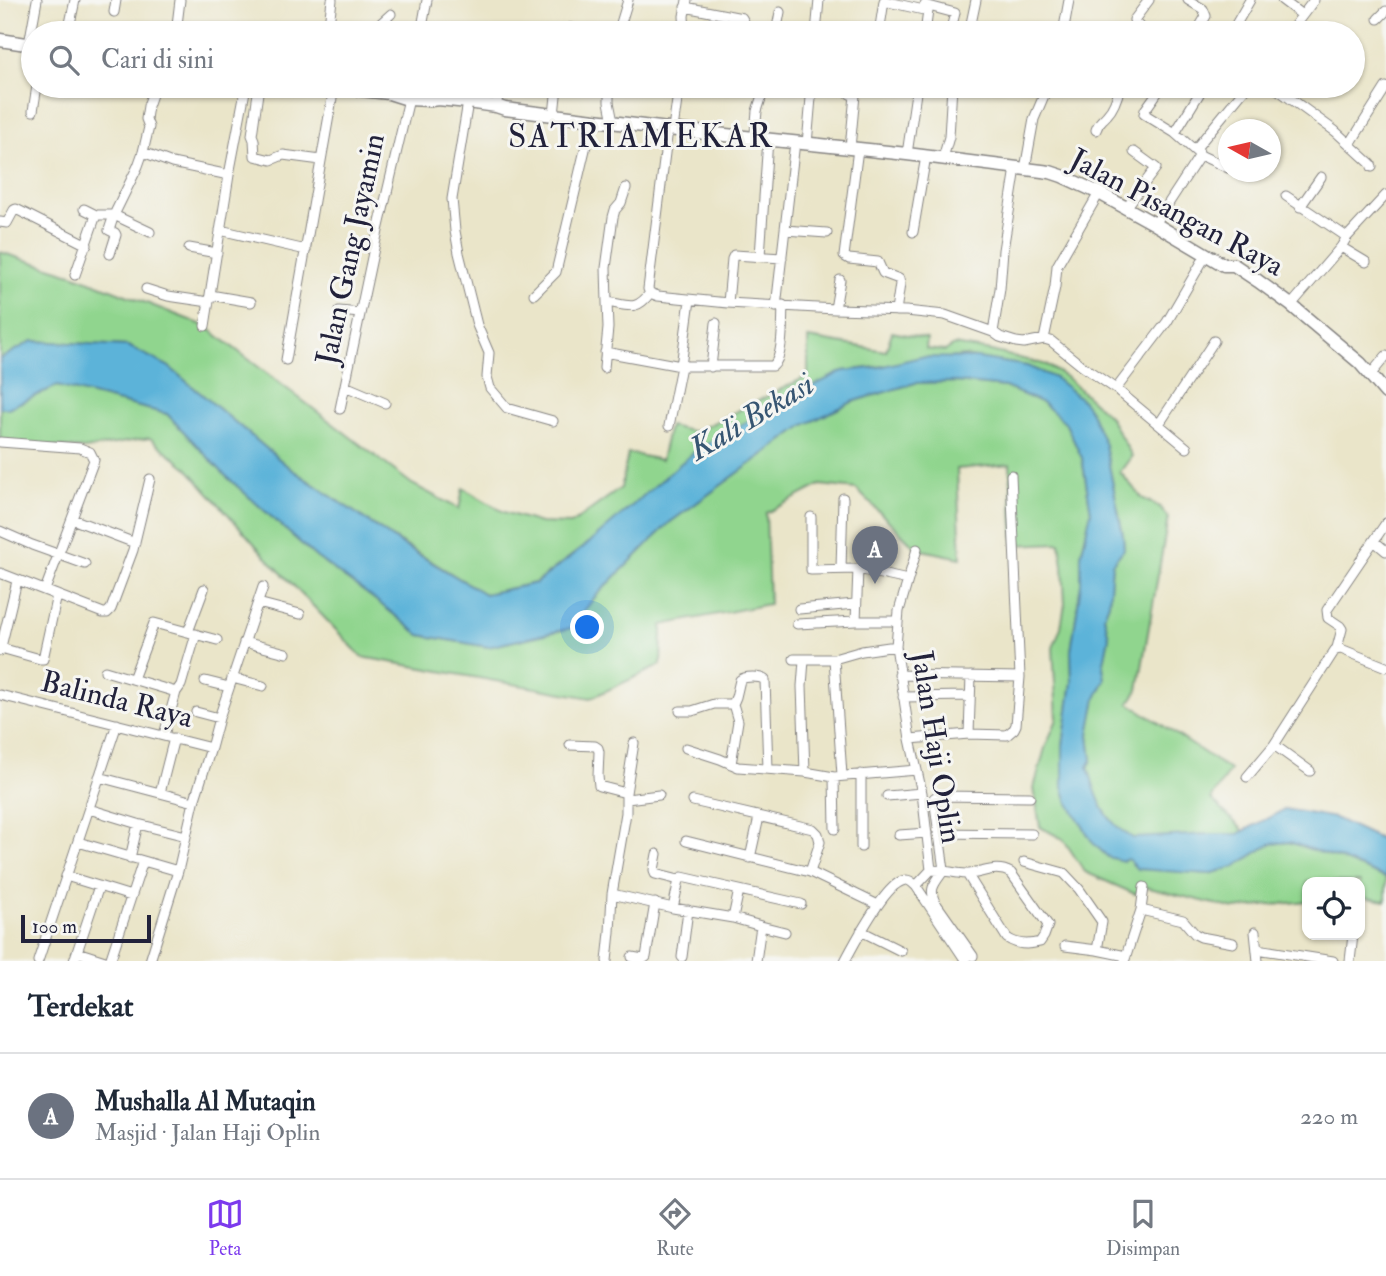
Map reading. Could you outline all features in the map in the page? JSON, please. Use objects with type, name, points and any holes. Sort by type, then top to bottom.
[{"type":"street","points":[[34,21],[37,0]]},
{"type":"street","points":[[71,21],[75,0]]},
{"type":"street","points":[[114,12],[116,0]]},
{"type":"street","points":[[177,21],[180,0]]},
{"type":"street","points":[[329,21],[332,0]]},
{"type":"street","points":[[423,21],[427,0]]},
{"type":"street","points":[[622,21],[628,0]]},
{"type":"street","points":[[818,21],[820,0]]},
{"type":"street","points":[[972,21],[976,0]]},
{"type":"street","points":[[1065,21],[1069,0]]},
{"type":"street","points":[[1135,21],[1149,0]]},
{"type":"street","points":[[1188,0],[1203,9],[1206,16],[1203,21]]},
{"type":"street","points":[[1238,21],[1251,0]]},
{"type":"street","points":[[1282,0],[1303,15]]},
{"type":"street","points":[[1298,21],[1314,0]]},
{"type":"street","points":[[881,21],[884,1],[926,5],[955,13],[953,21]]},
{"type":"street","points":[[686,4],[742,18],[744,21]]},
{"type":"street","points":[[1378,19],[1386,11]]},
{"type":"street","points":[[778,21],[780,12]]},
{"type":"street","points":[[384,21],[391,14]]},
{"type":"street","points":[[0,40],[21,43]]},
{"type":"street","points":[[1350,144],[1386,87]]},
{"type":"street","points":[[33,111],[35,98]]},
{"type":"street","points":[[110,254],[116,235],[109,230],[143,152],[149,127],[146,119],[151,98]]},
{"type":"street","points":[[205,326],[244,98]]},
{"type":"street","points":[[257,98],[252,135],[256,156],[271,160],[283,155],[321,160]]},
{"type":"street","points":[[286,360],[321,160],[328,98]]},
{"type":"street","name":"Jalan Gang Jayamin","points":[[340,410],[409,98]]},
{"type":"street","name":"Jalan Pisangan Raya","points":[[445,98],[592,120],[943,158],[1062,176],[1099,193],[1224,265],[1234,265],[1290,305],[1344,349],[1384,387]]},
{"type":"street","points":[[496,106],[498,98]]},
{"type":"street","points":[[554,115],[556,98]]},
{"type":"street","points":[[609,98],[613,122]]},
{"type":"street","points":[[650,293],[648,289],[676,98]]},
{"type":"street","points":[[760,256],[764,139],[755,133],[761,98]]},
{"type":"street","points":[[606,352],[681,366],[775,365],[780,353],[779,306],[785,230],[810,98]]},
{"type":"street","points":[[855,98],[854,148],[844,256],[878,262],[883,273],[899,279],[896,311]]},
{"type":"street","points":[[907,154],[915,98]]},
{"type":"street","points":[[943,158],[949,137],[951,98]]},
{"type":"street","points":[[993,332],[1003,250],[1020,168],[1043,98]]},
{"type":"street","points":[[1096,130],[1100,120],[1108,114],[1117,98]]},
{"type":"street","points":[[1154,98],[1144,114],[1175,133],[1200,155],[1218,163]]},
{"type":"street","points":[[1175,133],[1197,98]]},
{"type":"street","points":[[1200,155],[1197,147],[1237,98]]},
{"type":"street","points":[[1290,98],[1350,144],[1372,167]]},
{"type":"street","points":[[468,102],[452,199],[454,231],[477,325],[489,353],[487,377],[490,387],[507,408],[553,421]]},
{"type":"street","points":[[534,294],[556,272],[592,120]]},
{"type":"street","points":[[143,152],[172,163],[229,175]]},
{"type":"street","points":[[1125,209],[1156,168],[1134,152]]},
{"type":"street","points":[[1155,224],[1200,155]]},
{"type":"street","points":[[913,232],[926,156]]},
{"type":"street","points":[[1300,207],[1321,177]]},
{"type":"street","points":[[604,368],[608,328],[606,268],[613,217],[626,188]]},
{"type":"street","points":[[1044,339],[1057,266],[1099,193]]},
{"type":"street","points":[[1286,196],[1347,237]]},
{"type":"street","points":[[1290,305],[1347,237],[1385,197]]},
{"type":"street","points":[[0,222],[7,223],[16,209],[87,244]]},
{"type":"street","points":[[84,209],[96,215],[114,215],[150,232]]},
{"type":"street","points":[[75,275],[96,215]]},
{"type":"street","points":[[220,230],[306,250]]},
{"type":"street","points":[[785,230],[827,233]]},
{"type":"street","points":[[1341,247],[1366,262]]},
{"type":"street","points":[[189,248],[217,253]]},
{"type":"street","points":[[1116,389],[1167,322],[1206,255]]},
{"type":"street","points":[[728,303],[733,257],[782,258]]},
{"type":"street","points":[[835,309],[840,280]]},
{"type":"street","points":[[146,289],[168,296],[251,302]]},
{"type":"street","points":[[650,293],[728,303],[945,315],[1016,342],[1044,339],[1051,341],[1116,389],[1187,448]]},
{"type":"street","points":[[607,302],[637,306],[650,293]]},
{"type":"street","points":[[669,426],[690,300]]},
{"type":"street","points":[[339,311],[360,313]]},
{"type":"street","points":[[711,367],[716,323]]},
{"type":"street","points":[[1159,424],[1214,341]]},
{"type":"street","points":[[1370,375],[1386,356]]},
{"type":"street","points":[[345,386],[385,403]]},
{"type":"street","points":[[0,442],[80,447],[90,452],[94,460],[46,590]]},
{"type":"street","points":[[910,739],[969,734],[1007,735],[1016,725],[1020,677],[1011,475]]},
{"type":"street","points":[[0,573],[107,613],[111,609],[135,543],[150,479]]},
{"type":"street","points":[[841,569],[843,498]]},
{"type":"street","points":[[811,517],[811,569],[858,569],[908,580]]},
{"type":"street","points":[[72,519],[135,543]]},
{"type":"street","points":[[1247,777],[1274,745],[1337,648],[1342,629],[1328,618],[1327,610],[1386,523]]},
{"type":"street","points":[[0,531],[85,564]]},
{"type":"street","points":[[1374,541],[1386,551]]},
{"type":"street","name":"Jalan Haji Oplin","points":[[845,961],[878,905],[897,884],[909,881],[916,886],[931,870],[922,793],[910,739],[896,646],[897,621],[916,549]]},
{"type":"street","points":[[856,621],[858,569]]},
{"type":"street","points":[[17,581],[1,651],[43,659],[57,595]]},
{"type":"street","points":[[211,748],[264,587]]},
{"type":"street","points":[[160,793],[176,692],[181,685],[204,589]]},
{"type":"street","points":[[258,603],[300,614]]},
{"type":"street","points":[[799,610],[856,604]]},
{"type":"street","points":[[797,624],[897,621]]},
{"type":"street","points":[[133,679],[153,623],[217,640]]},
{"type":"street","points":[[244,642],[285,653]]},
{"type":"street","points":[[805,772],[799,659],[834,659],[896,646]]},
{"type":"street","points":[[1337,648],[1386,667]]},
{"type":"street","points":[[834,659],[838,776],[835,829]]},
{"type":"street","points":[[105,671],[176,692]]},
{"type":"street","points":[[899,675],[1020,677]]},
{"type":"street","points":[[969,734],[971,676]]},
{"type":"street","points":[[731,764],[738,721],[733,704],[741,678],[765,679],[768,769]]},
{"type":"street","points":[[205,681],[263,686]]},
{"type":"street","name":"Balinda Raya","points":[[0,695],[211,748],[194,802],[178,871],[150,961]]},
{"type":"street","points":[[903,697],[970,696]]},
{"type":"street","points":[[680,710],[692,711],[714,704],[733,704]]},
{"type":"street","points":[[196,712],[219,718]]},
{"type":"street","points":[[38,961],[117,724]]},
{"type":"street","points":[[607,961],[612,894],[626,813],[634,743]]},
{"type":"street","points":[[570,745],[598,748],[599,786],[626,796],[659,795]]},
{"type":"street","points":[[1274,745],[1310,771]]},
{"type":"street","points":[[686,748],[738,767],[838,776],[917,769]]},
{"type":"street","points":[[861,774],[861,847]]},
{"type":"street","points":[[99,777],[194,802]]},
{"type":"street","points":[[887,796],[922,793]]},
{"type":"street","points":[[970,958],[932,896],[932,888],[944,870],[935,797],[1030,797]]},
{"type":"street","points":[[693,801],[813,829],[820,842],[810,872]]},
{"type":"street","points":[[89,809],[186,836]]},
{"type":"street","points":[[750,858],[759,817]]},
{"type":"street","points":[[130,858],[138,824]]},
{"type":"street","points":[[899,835],[928,833]]},
{"type":"street","points":[[938,833],[1032,834]]},
{"type":"street","points":[[686,841],[810,872],[878,905]]},
{"type":"street","points":[[78,842],[178,871]]},
{"type":"street","points":[[657,854],[655,874],[679,880],[682,877],[801,904]]},
{"type":"street","points":[[99,886],[75,956],[107,961],[142,862]]},
{"type":"street","points":[[1024,862],[1064,873],[1079,889],[1102,922],[1097,950]]},
{"type":"street","points":[[931,870],[967,874],[996,868],[1011,873],[1048,925],[1040,942],[1026,944],[1007,938],[967,874]]},
{"type":"street","points":[[66,876],[131,896]]},
{"type":"street","points":[[673,908],[679,880]]},
{"type":"street","points":[[916,886],[970,958]]},
{"type":"street","points":[[1065,946],[1097,950],[1125,958],[1141,910],[1144,887]]},
{"type":"street","points":[[733,918],[739,890]]},
{"type":"street","points":[[612,894],[733,918],[785,932]]},
{"type":"street","points":[[632,957],[646,957],[654,903]]},
{"type":"street","points":[[682,957],[688,910]]},
{"type":"street","points":[[1141,910],[1182,920],[1201,937],[1233,943]]},
{"type":"street","points":[[756,961],[761,926]]},
{"type":"street","points":[[861,931],[901,951]]},
{"type":"street","points":[[1255,932],[1258,961]]},
{"type":"street","points":[[1350,961],[1352,940]]},
{"type":"street","points":[[1257,950],[1286,957],[1333,961]]},
{"type":"green space","points":[[0,252],[75,275],[205,326],[412,484],[459,509],[463,488],[504,512],[540,523],[571,524],[621,488],[628,453],[661,460],[669,426],[695,432],[808,376],[808,338],[886,351],[892,332],[927,339],[926,349],[945,351],[954,345],[1047,365],[1066,377],[1109,416],[1132,456],[1120,472],[1142,498],[1160,507],[1168,518],[1138,690],[1129,703],[1230,770],[1211,799],[1244,831],[1238,834],[1133,839],[1114,824],[1098,802],[1088,767],[1092,760],[1089,734],[1096,697],[1105,680],[1103,667],[1109,637],[1104,616],[1109,603],[1112,564],[1124,549],[1123,535],[1105,445],[1090,410],[1055,378],[1027,366],[964,356],[843,371],[590,542],[535,583],[485,594],[390,536],[291,469],[168,366],[128,346],[32,341],[0,359]]},
{"type":"green space","points":[[956,382],[1005,387],[1043,403],[1065,422],[1082,458],[1091,512],[1081,555],[1081,584],[1071,651],[1072,682],[1063,745],[1063,787],[1068,802],[1128,858],[1176,871],[1209,874],[1234,867],[1270,844],[1289,842],[1386,878],[1386,901],[1365,898],[1365,877],[1302,877],[1302,902],[1235,909],[1145,887],[1135,894],[1085,872],[1063,839],[1040,827],[1034,788],[1045,748],[1057,719],[1053,648],[1061,627],[1065,604],[1063,565],[1060,543],[1014,545],[1010,464],[957,469],[961,558],[917,549],[856,489],[820,485],[766,513],[769,604],[662,625],[661,665],[591,698],[362,657],[268,559],[186,467],[150,438],[85,449],[0,443],[0,408],[8,408],[57,386],[167,414],[226,476],[316,557],[420,635],[488,647],[571,628],[594,598],[669,523],[804,425],[852,402],[915,383]]},
{"type":"water","points":[[32,341],[128,346],[168,366],[291,469],[404,546],[485,594],[536,583],[590,542],[695,451],[843,371],[880,367],[920,357],[978,358],[1027,366],[1055,378],[1080,398],[1090,410],[1105,445],[1123,535],[1124,549],[1112,564],[1109,603],[1104,616],[1109,637],[1103,667],[1105,680],[1096,698],[1089,734],[1092,760],[1088,767],[1098,799],[1108,816],[1133,838],[1238,834],[1285,809],[1335,818],[1386,842],[1386,878],[1289,842],[1270,844],[1234,867],[1209,874],[1137,869],[1128,859],[1123,861],[1108,857],[1093,843],[1068,802],[1063,787],[1063,745],[1072,682],[1071,651],[1081,584],[1081,555],[1091,512],[1082,458],[1065,422],[1043,403],[1005,387],[956,382],[915,383],[852,402],[804,425],[669,523],[594,598],[571,628],[488,647],[420,635],[316,557],[226,476],[167,414],[57,386],[8,408],[0,408],[0,359]]},
{"type":"place","name":"Mushalla Al Mutaqin","points":[[875,584]]},
{"type":"district","name":"SATRIAMEKAR","points":[[641,135]]},
{"type":"water label","name":"Kali Bekasi","points":[[751,416]]}]
